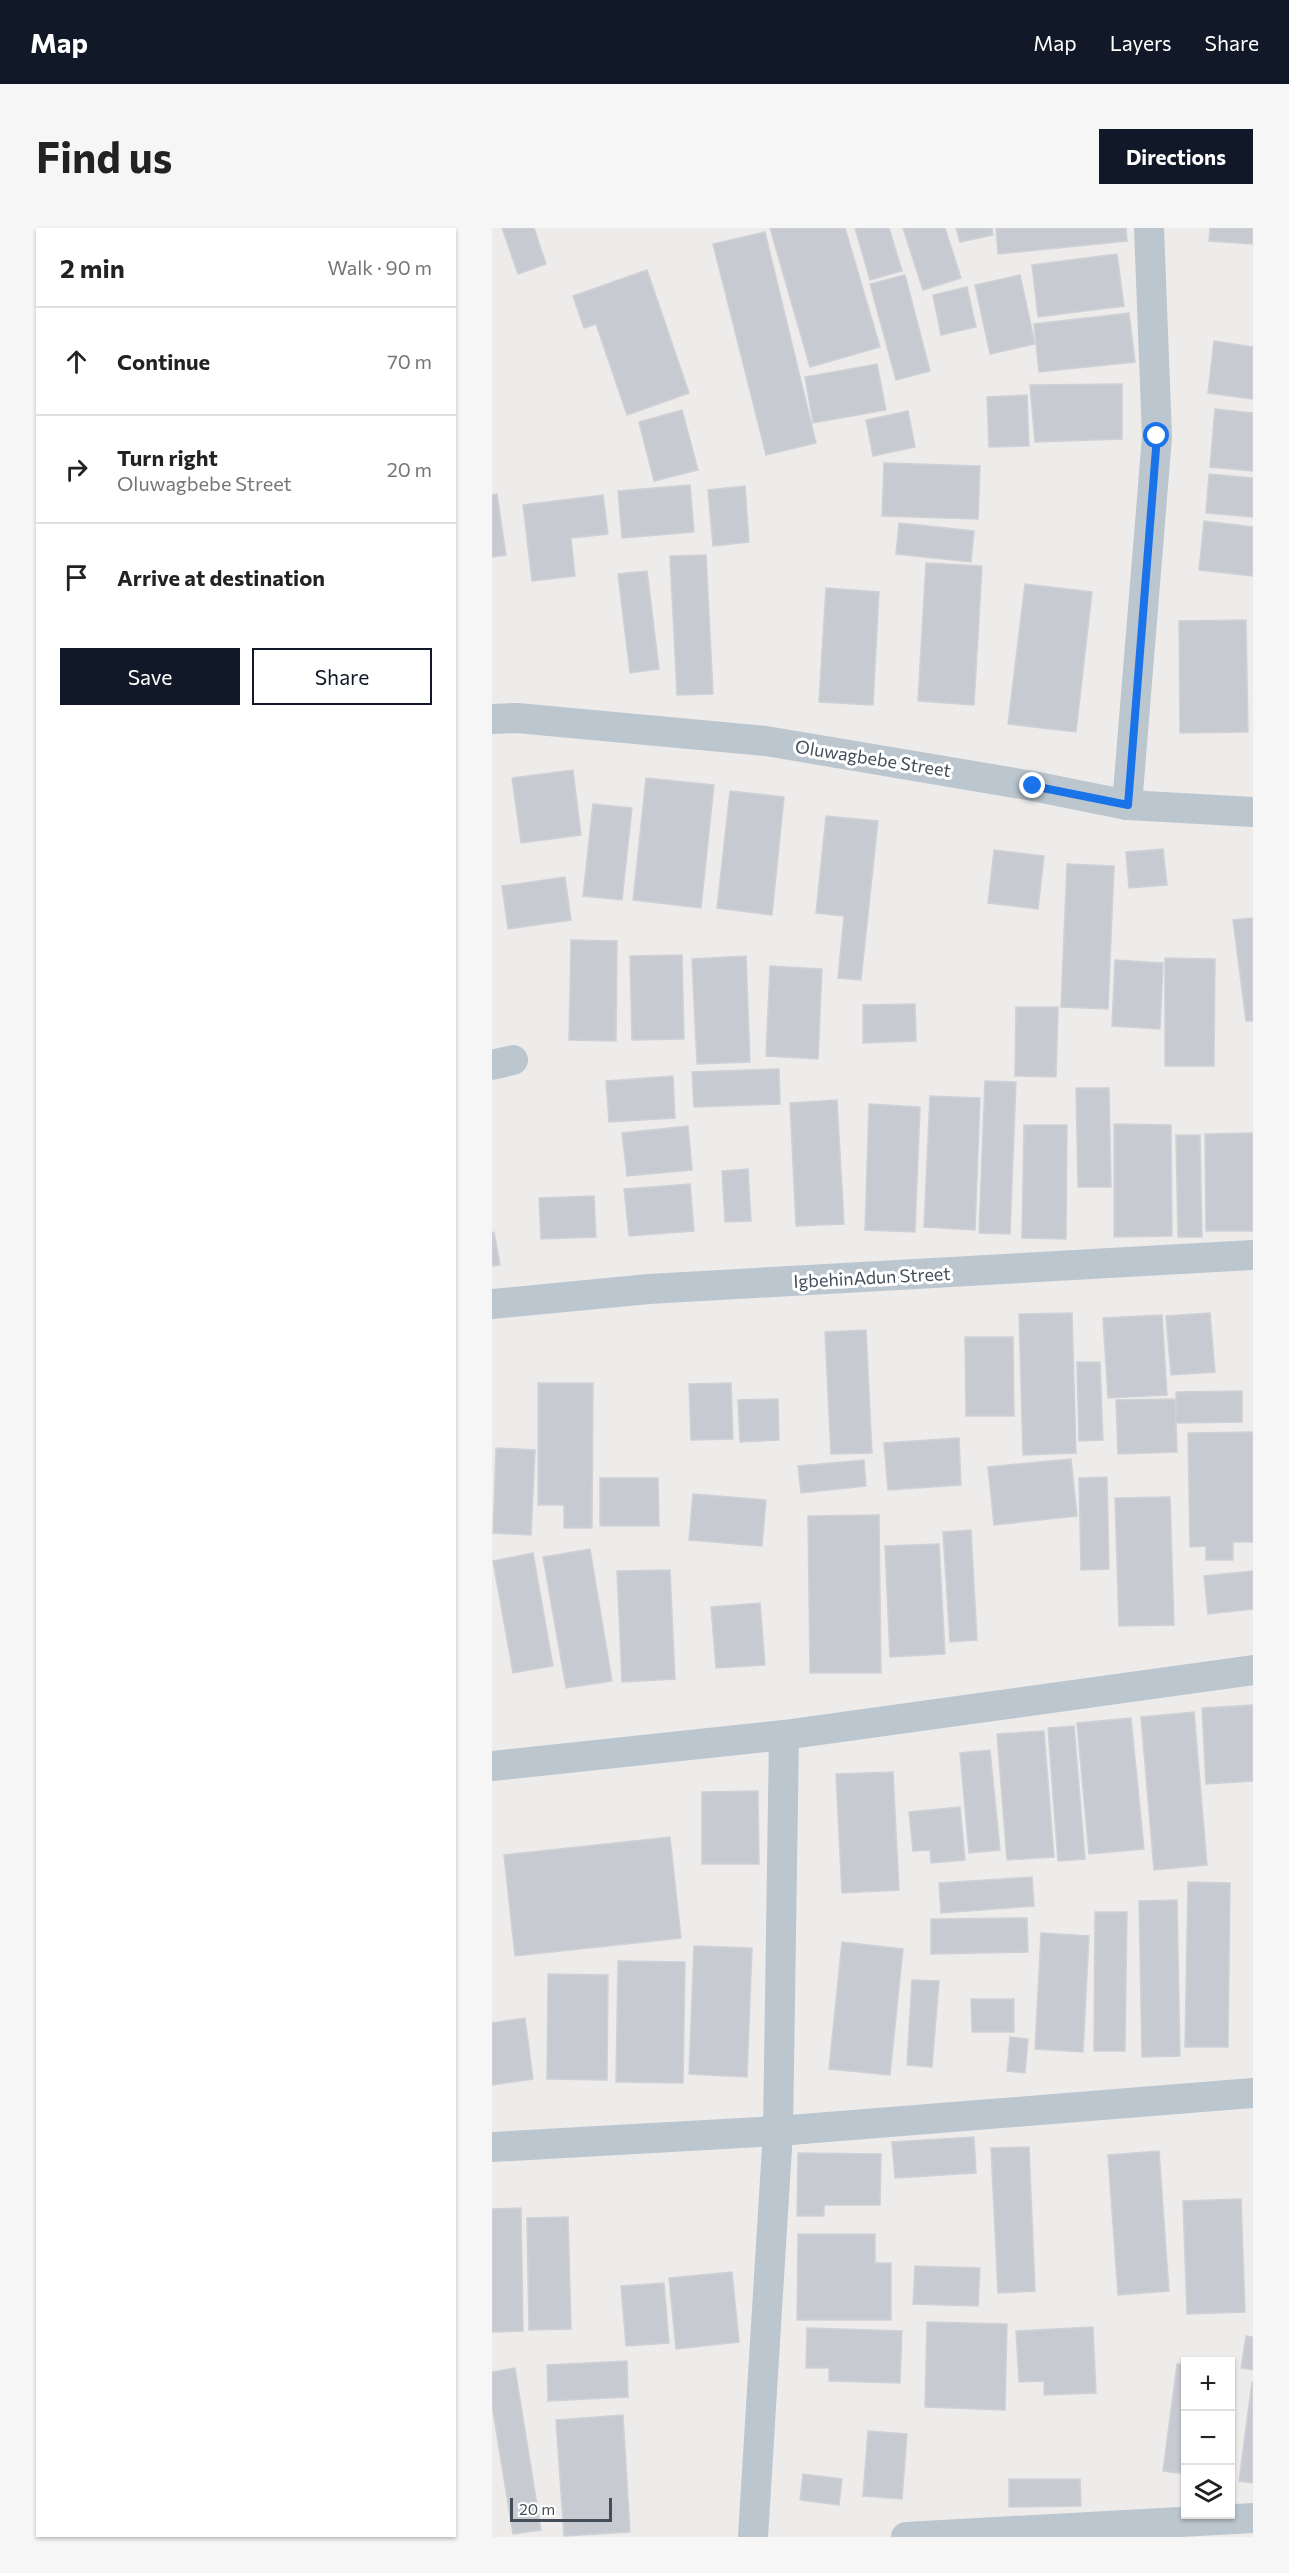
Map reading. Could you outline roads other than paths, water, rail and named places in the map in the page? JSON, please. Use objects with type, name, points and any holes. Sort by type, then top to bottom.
[{"type":"street","points":[[1128,805],[1157,436],[1149,228]]},
{"type":"street","name":"Oluwagbebe Street","points":[[492,719],[516,718],[766,741],[1033,786],[1128,805],[1253,812]]},
{"type":"street","name":"IgbehinAdun Street","points":[[492,1304],[649,1289],[1253,1256]]},
{"type":"street","points":[[492,1766],[784,1735],[1253,1670]]},
{"type":"street","points":[[753,2537],[778,2131],[784,1735]]},
{"type":"street","points":[[492,2146],[778,2131],[1253,2092]]},
{"type":"street","points":[[906,2537],[1253,2518]]}]
